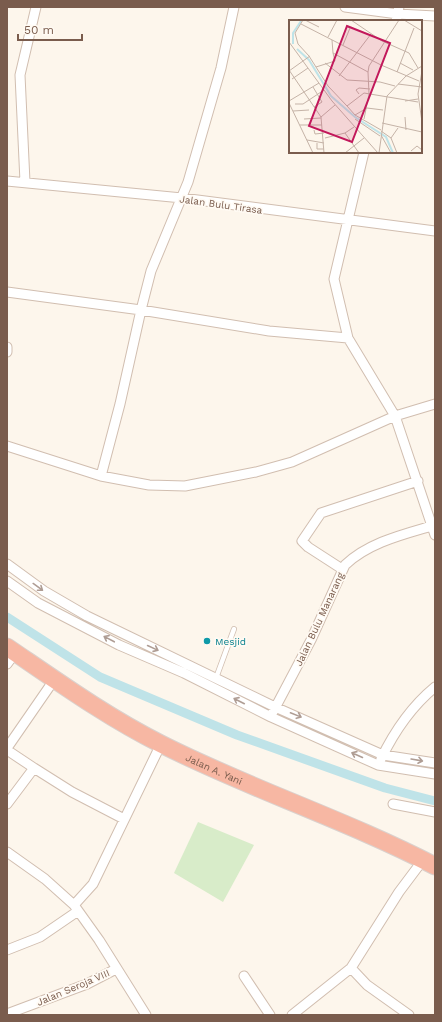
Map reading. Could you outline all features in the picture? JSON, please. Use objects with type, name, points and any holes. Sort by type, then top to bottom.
[{"type":"highway","name":"Jalan A. Yani","points":[[10,655],[54,680],[119,721],[162,744],[429,863]]},
{"type":"street","points":[[25,182],[20,75],[36,7]]},
{"type":"street","points":[[101,476],[120,404],[141,310],[156,259],[182,198],[206,124],[234,7]]},
{"type":"street","points":[[345,7],[397,14],[435,16]]},
{"type":"street","points":[[364,153],[334,279],[348,338],[395,416],[434,526],[435,535]]},
{"type":"street","name":"Jalan Bulu Tirasa","points":[[7,181],[182,198],[348,221],[435,231]]},
{"type":"street","points":[[7,292],[141,310],[268,331],[348,338]]},
{"type":"street","points":[[7,346],[7,352]]},
{"type":"street","points":[[7,446],[101,476],[149,485],[185,486],[256,472],[292,462],[395,416],[435,404]]},
{"type":"street","points":[[342,569],[308,547],[302,541],[319,514],[366,497],[418,481]]},
{"type":"street","name":"Jalan Bulu Manarang","points":[[270,717],[311,640],[342,569],[351,560],[379,543],[434,526]]},
{"type":"street","points":[[7,564],[44,591],[87,616],[275,707],[383,755],[435,763]]},
{"type":"street","points":[[7,581],[38,603],[119,645],[184,673],[270,717],[378,765],[435,774]]},
{"type":"street","points":[[82,625],[87,616]]},
{"type":"street","points":[[215,688],[218,679]]},
{"type":"street","points":[[54,680],[7,749],[72,792],[124,819]]},
{"type":"street","points":[[378,765],[406,717],[435,686]]},
{"type":"street","points":[[7,950],[40,937],[76,908],[93,884],[162,744]]},
{"type":"street","points":[[7,804],[34,768]]},
{"type":"street","points":[[393,804],[435,812]]},
{"type":"street","points":[[7,852],[45,879],[76,908],[146,1015]]},
{"type":"street","points":[[292,1015],[350,968],[399,892],[429,863]]},
{"type":"street","points":[[350,968],[367,985],[409,1015]]},
{"type":"street","name":"Jalan Seroja VIII","points":[[7,1014],[87,984],[116,969]]},
{"type":"street","points":[[244,976],[270,1015]]},
{"type":"lane","points":[[218,679],[234,629]]},
{"type":"green space","points":[[198,822],[254,845],[223,902],[174,873]]},
{"type":"waterway","points":[[7,617],[100,677],[237,735],[385,788],[435,801]]},
{"type":"place","name":"Mesjid","points":[[207,641]]}]
